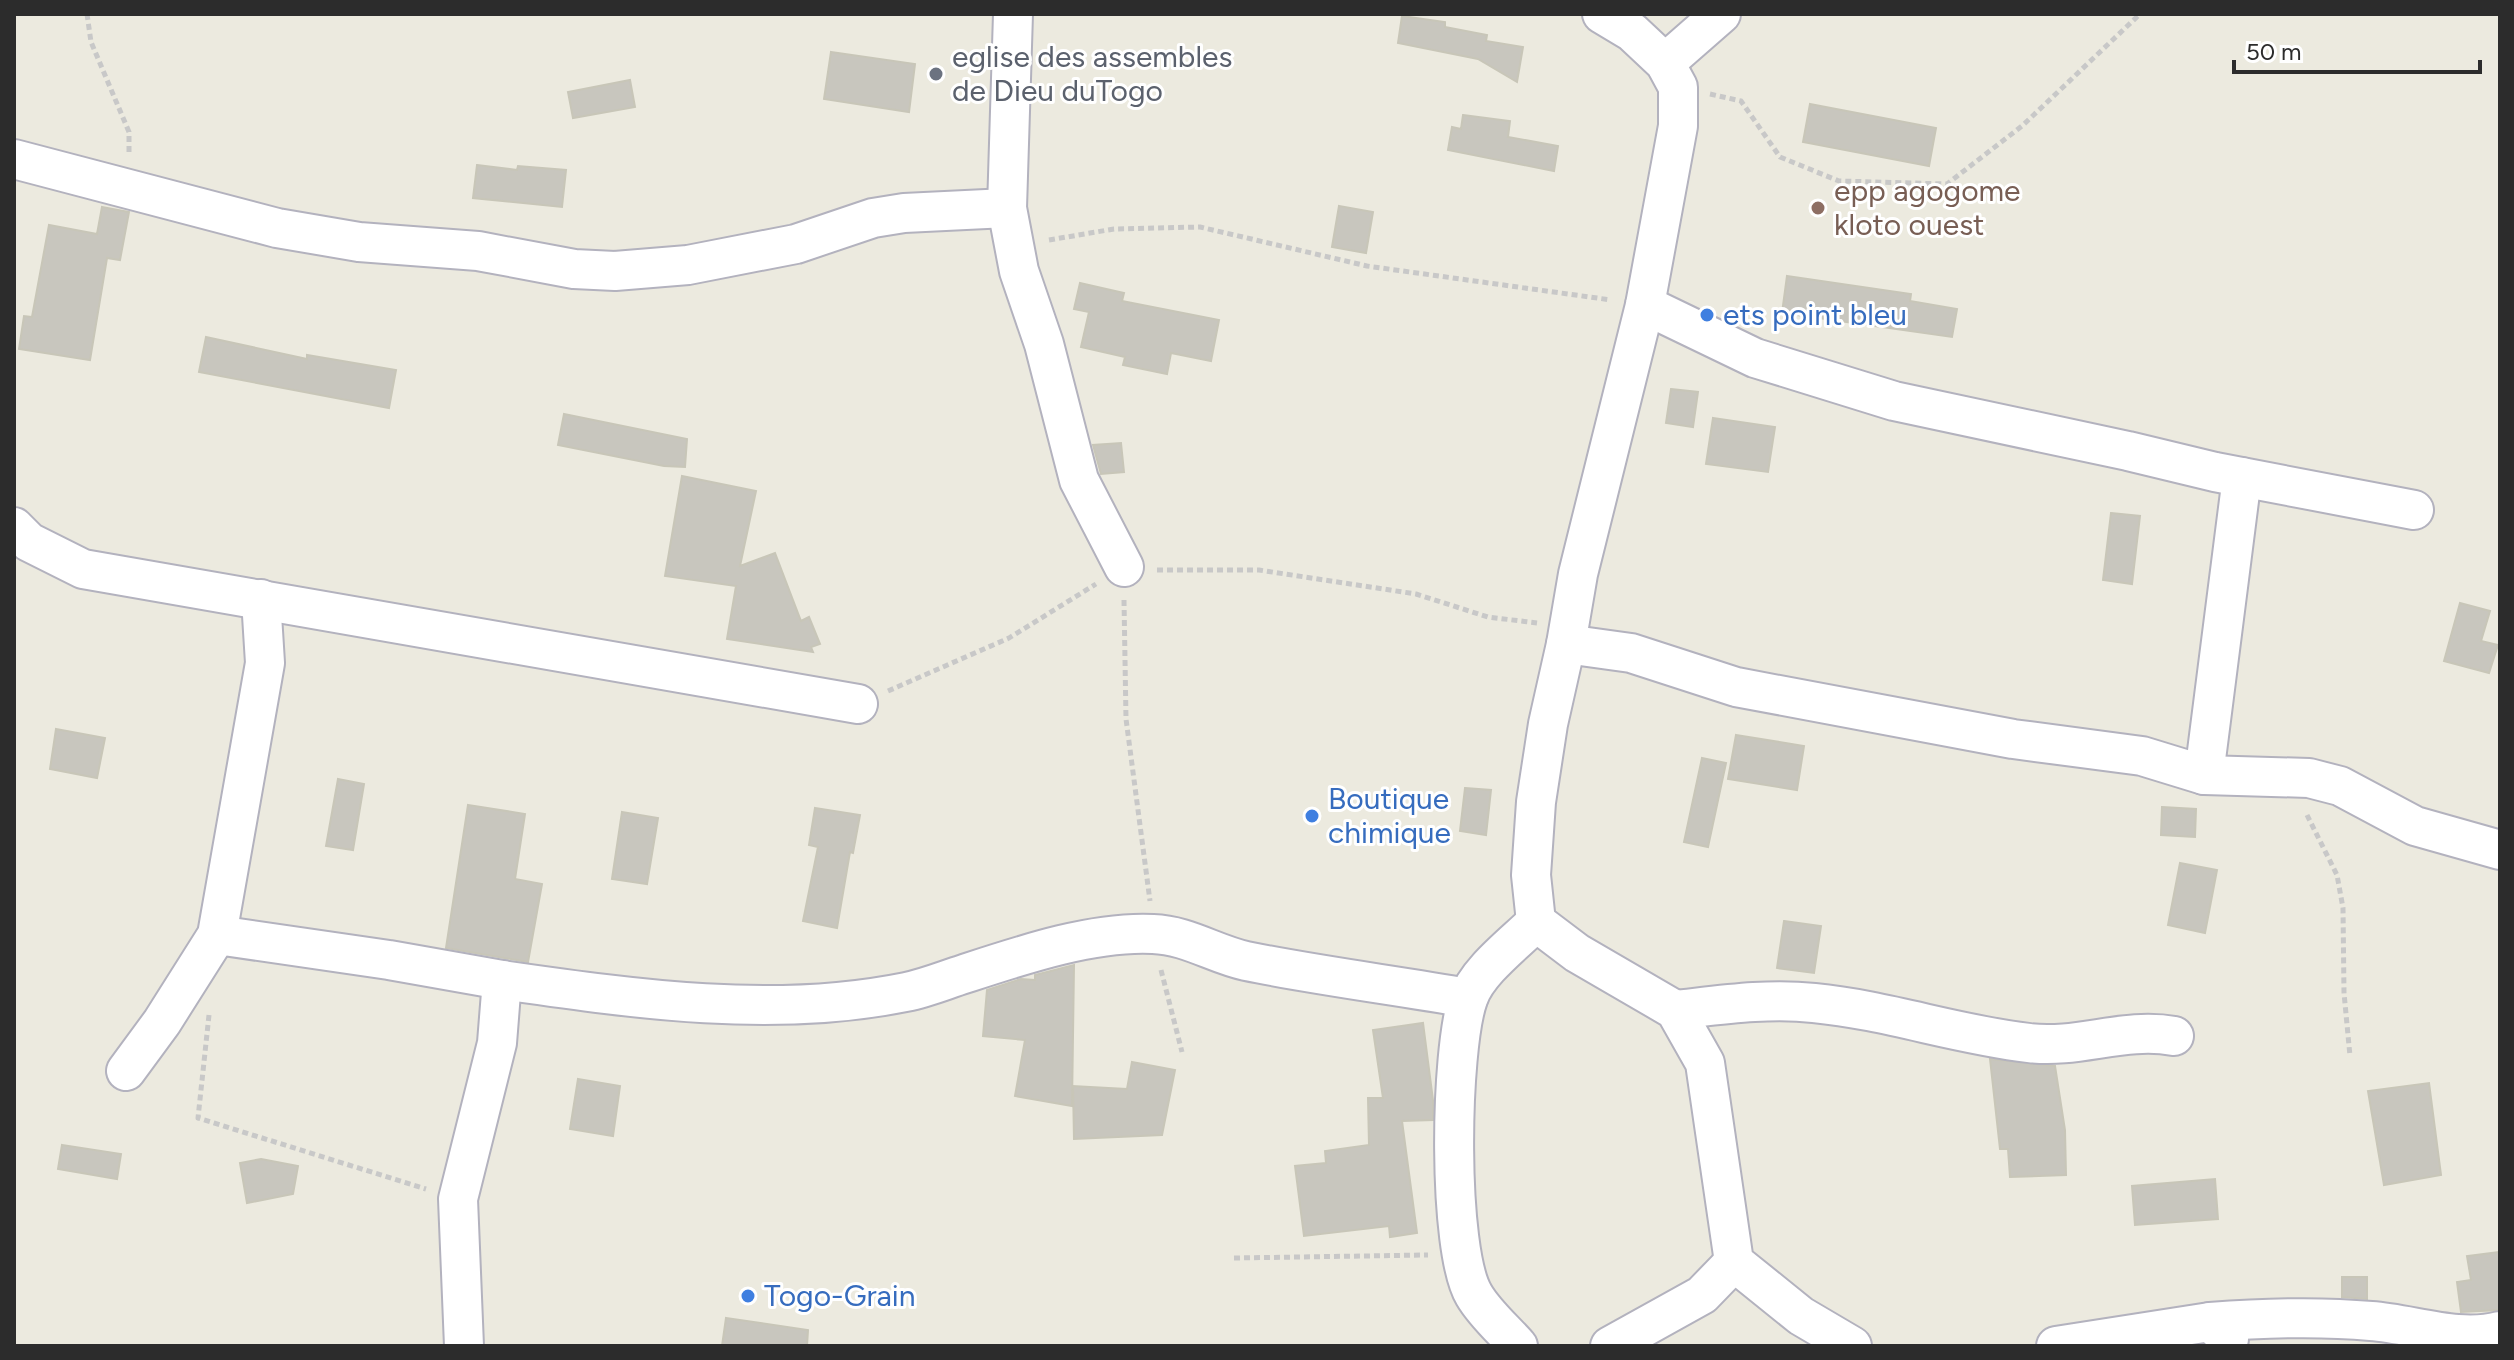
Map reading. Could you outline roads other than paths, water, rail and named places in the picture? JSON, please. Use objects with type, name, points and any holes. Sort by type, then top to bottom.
[{"type":"street","points":[[1013,14],[1007,208],[1019,271],[1044,344],[1079,480],[1124,567]]},
{"type":"street","points":[[1602,14],[1632,32],[1672,75],[1678,126],[1645,305],[1548,724],[1536,802],[1531,875],[1536,922],[1577,953],[1675,1010],[1705,1063],[1734,1262],[1801,1316],[1852,1346]]},
{"type":"street","points":[[1672,75],[1721,14]]},
{"type":"street","points":[[14,159],[277,228],[359,242],[478,251],[574,269],[615,271],[730,258],[796,244],[873,218],[904,213],[1007,208]]},
{"type":"street","points":[[1645,305],[1755,358],[1894,401],[2242,477],[2414,510]]},
{"type":"street","points":[[2204,775],[2242,477]]},
{"type":"street","points":[[14,527],[29,542],[83,569],[858,704]]},
{"type":"street","points":[[126,1071],[162,1022],[217,935],[265,663],[261,599]]},
{"type":"street","points":[[1568,631],[1736,687],[2013,739],[2142,756],[2204,775],[2309,778],[2340,786],[2415,826],[2500,850]]},
{"type":"street","points":[[1518,1346],[1473,1295],[1461,1254],[1454,1140],[1456,1067],[1468,998],[1488,968],[1536,922]]},
{"type":"street","points":[[217,935],[632,999],[765,1006],[847,1002],[909,992],[1014,958],[1103,937],[1153,934],[1182,938],[1241,960],[1468,998]]},
{"type":"street","points":[[464,1346],[458,1199],[497,1043],[502,980]]},
{"type":"street","points":[[1675,1010],[1759,1001],[1815,1003],[2043,1044],[2074,1044],[2123,1033],[2174,1036]]},
{"type":"street","points":[[1610,1346],[1702,1295],[1734,1262]]},
{"type":"street","points":[[2056,1346],[2224,1334],[2307,1318],[2372,1321],[2437,1332],[2500,1331]]},
{"type":"place","name":"eglise des assembles de Dieu duTogo","points":[[936,74]]},
{"type":"place","name":"epp agogome kloto ouest","points":[[1818,208]]},
{"type":"place","name":"ets point bleu","points":[[1707,315]]},
{"type":"place","name":"Boutique chimique","points":[[1312,816]]},
{"type":"place","name":"Togo-Grain","points":[[748,1296]]}]
